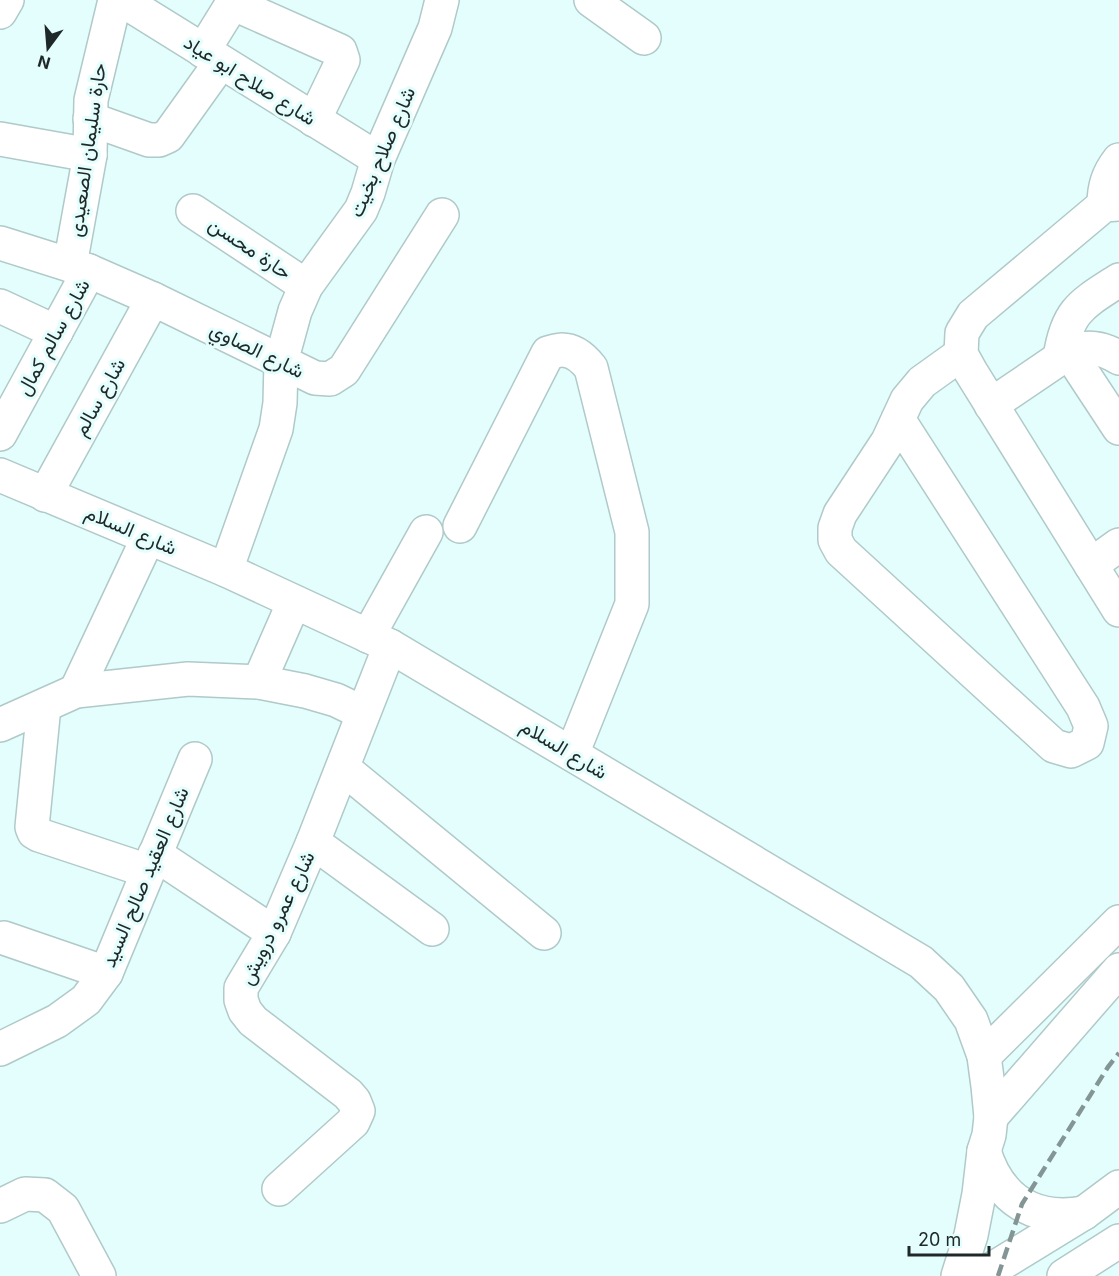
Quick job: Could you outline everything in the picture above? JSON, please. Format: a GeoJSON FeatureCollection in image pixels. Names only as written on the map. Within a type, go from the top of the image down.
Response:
{"type":"FeatureCollection","features":[{"type":"Feature","properties":{"kind":"main road"},"geometry":{"type":"LineString","coordinates":[[0,12],[7,0]]}},
{"type":"Feature","properties":{"kind":"main road","name":"حارة سليمان الصعيدى"},"geometry":{"type":"LineString","coordinates":[[79,268],[90,155],[91,100],[115,0]]}},
{"type":"Feature","properties":{"kind":"main road","name":"شارع صلاح ابو عياد"},"geometry":{"type":"LineString","coordinates":[[122,0],[378,159]]}},
{"type":"Feature","properties":{"kind":"main road","name":"شارع صلاح بخيت"},"geometry":{"type":"LineString","coordinates":[[226,570],[276,429],[280,403],[281,362],[295,311],[306,286],[361,210],[378,159],[435,28],[442,0]]}},
{"type":"Feature","properties":{"kind":"main road"},"geometry":{"type":"LineString","coordinates":[[591,0],[644,38]]}},
{"type":"Feature","properties":{"kind":"main road"},"geometry":{"type":"LineString","coordinates":[[90,118],[149,140],[159,140],[168,136],[212,57],[229,9],[242,7],[340,51],[343,60],[314,120]]}},
{"type":"Feature","properties":{"kind":"main road"},"geometry":{"type":"LineString","coordinates":[[0,139],[90,155]]}},
{"type":"Feature","properties":{"kind":"main road"},"geometry":{"type":"LineString","coordinates":[[1119,160],[1109,175],[1104,190],[1112,204],[973,315],[962,333],[961,354],[1119,610]]}},
{"type":"Feature","properties":{"kind":"main road","name":"حارة محسن"},"geometry":{"type":"LineString","coordinates":[[193,211],[306,286]]}},
{"type":"Feature","properties":{"kind":"main road","name":"شارع الصاوي"},"geometry":{"type":"LineString","coordinates":[[0,243],[79,268],[153,299],[315,378],[330,379],[344,370],[442,215]]}},
{"type":"Feature","properties":{"kind":"main road","name":"شارع سالم كمال"},"geometry":{"type":"LineString","coordinates":[[0,434],[56,332],[79,268]]}},
{"type":"Feature","properties":{"kind":"main road"},"geometry":{"type":"LineString","coordinates":[[1119,280],[1082,304],[1066,330],[1065,355],[1119,428]]}},
{"type":"Feature","properties":{"kind":"main road","name":"شارع سالم"},"geometry":{"type":"LineString","coordinates":[[45,495],[153,299]]}},
{"type":"Feature","properties":{"kind":"main road"},"geometry":{"type":"LineString","coordinates":[[0,306],[56,332]]}},
{"type":"Feature","properties":{"kind":"main road"},"geometry":{"type":"LineString","coordinates":[[991,405],[1065,355],[1083,348],[1097,348],[1119,358]]}},
{"type":"Feature","properties":{"kind":"main road"},"geometry":{"type":"LineString","coordinates":[[460,526],[548,353],[563,350],[575,353],[584,359],[591,368],[632,532],[632,604],[572,754]]}},
{"type":"Feature","properties":{"kind":"main road"},"geometry":{"type":"LineString","coordinates":[[898,419],[1083,707],[1091,726],[1087,743],[1071,751],[1054,746],[841,551],[835,540],[840,514],[888,441],[898,419],[907,400],[922,382],[961,354]]}},
{"type":"Feature","properties":{"kind":"main road","name":"شارع السلام"},"geometry":{"type":"LineString","coordinates":[[0,475],[226,570],[379,641],[921,962],[949,988],[971,1020],[984,1056],[991,1117],[989,1135],[984,1151],[979,1194],[970,1235],[958,1276]]}},
{"type":"Feature","properties":{"kind":"main road","name":"شارع عمرو درويش"},"geometry":{"type":"LineString","coordinates":[[279,1190],[353,1122],[358,1111],[348,1094],[253,1021],[245,1011],[241,1000],[241,988],[274,933],[313,842],[363,712],[379,641],[426,532]]}},
{"type":"Feature","properties":{"kind":"main road"},"geometry":{"type":"LineString","coordinates":[[76,691],[148,538]]}},
{"type":"Feature","properties":{"kind":"main road"},"geometry":{"type":"LineString","coordinates":[[1091,565],[1119,545]]}},
{"type":"Feature","properties":{"kind":"main road"},"geometry":{"type":"LineString","coordinates":[[259,682],[294,602]]}},
{"type":"Feature","properties":{"kind":"main road"},"geometry":{"type":"LineString","coordinates":[[0,725],[76,691],[188,679],[259,682],[305,691],[336,700],[363,712]]}},
{"type":"Feature","properties":{"kind":"main road"},"geometry":{"type":"LineString","coordinates":[[44,706],[33,832],[152,863],[274,933]]}},
{"type":"Feature","properties":{"kind":"main road","name":"شارع العقيد صالح السيد"},"geometry":{"type":"LineString","coordinates":[[0,1049],[57,1021],[86,1000],[106,974],[195,759]]}},
{"type":"Feature","properties":{"kind":"main road"},"geometry":{"type":"LineString","coordinates":[[343,768],[544,933]]}},
{"type":"Feature","properties":{"kind":"main road"},"geometry":{"type":"LineString","coordinates":[[313,842],[432,929]]}},
{"type":"Feature","properties":{"kind":"main road"},"geometry":{"type":"LineString","coordinates":[[984,1056],[1119,922]]}},
{"type":"Feature","properties":{"kind":"main road"},"geometry":{"type":"LineString","coordinates":[[4,938],[106,974]]}},
{"type":"Feature","properties":{"kind":"main road"},"geometry":{"type":"LineString","coordinates":[[991,1117],[1119,970]]}},
{"type":"Feature","properties":{"kind":"main road"},"geometry":{"type":"LineString","coordinates":[[984,1151],[997,1181],[1008,1194],[1022,1204],[1035,1211],[1052,1215],[1068,1216],[1084,1213]]}},
{"type":"Feature","properties":{"kind":"main road"},"geometry":{"type":"LineString","coordinates":[[981,1276],[1084,1213],[1119,1187]]}},
{"type":"Feature","properties":{"kind":"main road"},"geometry":{"type":"LineString","coordinates":[[0,1206],[25,1194],[45,1195],[63,1209],[99,1276]]}},
{"type":"Feature","properties":{"kind":"main road"},"geometry":{"type":"LineString","coordinates":[[1064,1276],[1119,1242]]}},
{"type":"Feature","properties":{"kind":"railway"},"geometry":{"type":"LineString","coordinates":[[998,1276],[1022,1204],[1119,1053]]}}]}
